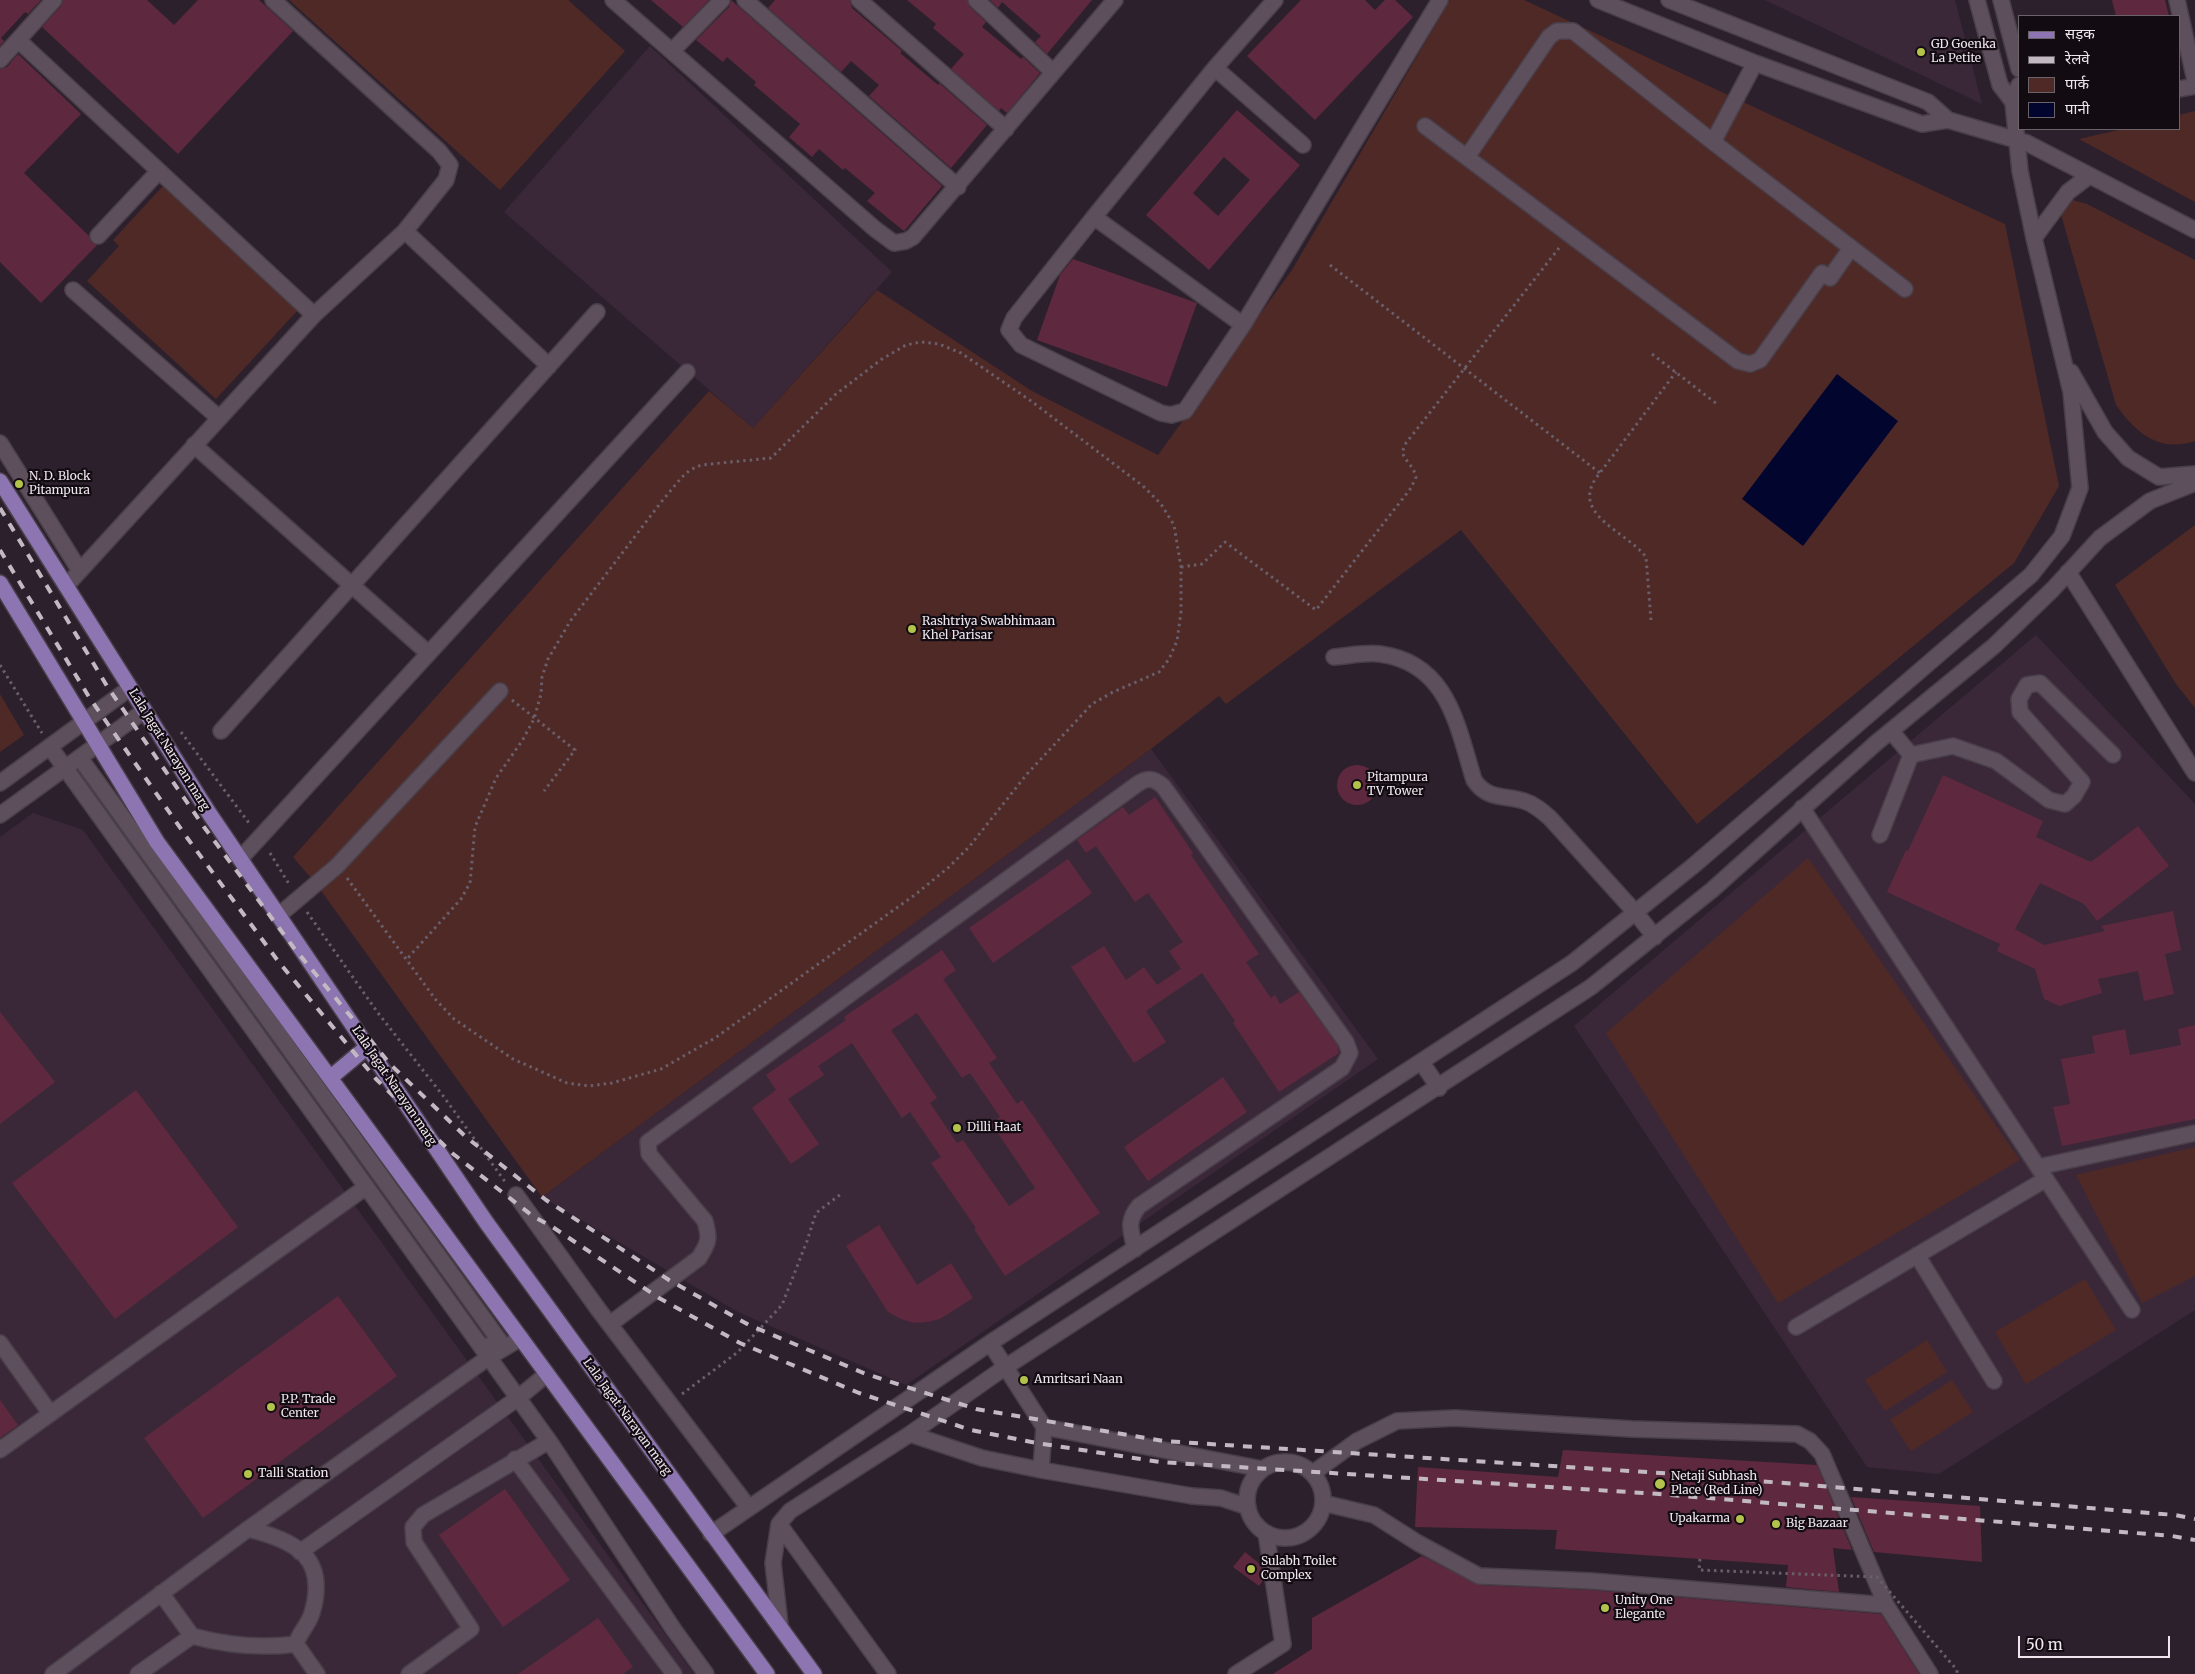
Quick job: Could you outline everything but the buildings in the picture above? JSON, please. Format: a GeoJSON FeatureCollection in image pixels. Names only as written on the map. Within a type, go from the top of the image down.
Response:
{"type":"FeatureCollection","features":[{"type":"Feature","properties":{"kind":"main road","name":"Lala Jagat Narayan marg"},"geometry":{"type":"LineString","coordinates":[[0,481],[209,814],[486,1222],[814,1674]]}},
{"type":"Feature","properties":{"kind":"main road"},"geometry":{"type":"LineString","coordinates":[[0,583],[157,842],[767,1674]]}},
{"type":"Feature","properties":{"kind":"main road"},"geometry":{"type":"LineString","coordinates":[[330,1078],[367,1047]]}},
{"type":"Feature","properties":{"kind":"street"},"geometry":{"type":"LineString","coordinates":[[0,60],[54,0]]}},
{"type":"Feature","properties":{"kind":"street"},"geometry":{"type":"LineString","coordinates":[[66,586],[314,315],[405,231],[446,180],[450,165],[439,151],[273,0]]}},
{"type":"Feature","properties":{"kind":"street"},"geometry":{"type":"LineString","coordinates":[[613,0],[874,229],[894,242],[906,241],[913,237],[1006,129],[1111,1]]}},
{"type":"Feature","properties":{"kind":"street"},"geometry":{"type":"LineString","coordinates":[[672,52],[722,0]]}},
{"type":"Feature","properties":{"kind":"street"},"geometry":{"type":"LineString","coordinates":[[745,0],[958,186]]}},
{"type":"Feature","properties":{"kind":"street"},"geometry":{"type":"LineString","coordinates":[[859,0],[1006,129]]}},
{"type":"Feature","properties":{"kind":"street"},"geometry":{"type":"LineString","coordinates":[[976,0],[1053,72]]}},
{"type":"Feature","properties":{"kind":"street"},"geometry":{"type":"LineString","coordinates":[[1275,0],[1215,68],[1094,217],[1011,324],[1010,330],[1021,345],[1160,413],[1171,415],[1185,411],[1243,325],[1435,2]]}},
{"type":"Feature","properties":{"kind":"street"},"geometry":{"type":"LineString","coordinates":[[1598,0],[1755,63],[1922,124],[1948,120]]}},
{"type":"Feature","properties":{"kind":"street"},"geometry":{"type":"LineString","coordinates":[[1669,0],[1928,102],[1948,120],[2018,142],[2027,143],[2195,230]]}},
{"type":"Feature","properties":{"kind":"street"},"geometry":{"type":"LineString","coordinates":[[711,1534],[990,1343],[1422,1062],[1572,962],[1693,866],[2031,575],[2062,536],[2080,488],[2071,392],[2020,171],[2017,120],[2013,102],[2000,85],[1977,0]]}},
{"type":"Feature","properties":{"kind":"street"},"geometry":{"type":"LineString","coordinates":[[2001,0],[2018,65]]}},
{"type":"Feature","properties":{"kind":"street"},"geometry":{"type":"LineString","coordinates":[[2178,0],[2195,80]]}},
{"type":"Feature","properties":{"kind":"street"},"geometry":{"type":"LineString","coordinates":[[1467,157],[1549,37],[1557,31],[1573,31],[1712,142],[1905,289]]}},
{"type":"Feature","properties":{"kind":"street"},"geometry":{"type":"LineString","coordinates":[[18,40],[314,315]]}},
{"type":"Feature","properties":{"kind":"street"},"geometry":{"type":"LineString","coordinates":[[1712,142],[1755,63]]}},
{"type":"Feature","properties":{"kind":"street"},"geometry":{"type":"LineString","coordinates":[[1215,68],[1302,145]]}},
{"type":"Feature","properties":{"kind":"street"},"geometry":{"type":"LineString","coordinates":[[2180,89],[2195,86]]}},
{"type":"Feature","properties":{"kind":"street"},"geometry":{"type":"LineString","coordinates":[[2013,102],[2018,88]]}},
{"type":"Feature","properties":{"kind":"street"},"geometry":{"type":"LineString","coordinates":[[1425,126],[1738,361],[1750,364],[1760,360],[1822,273],[1830,278],[1851,248]]}},
{"type":"Feature","properties":{"kind":"street"},"geometry":{"type":"LineString","coordinates":[[98,236],[159,171]]}},
{"type":"Feature","properties":{"kind":"street"},"geometry":{"type":"LineString","coordinates":[[2034,238],[2068,192],[2089,176]]}},
{"type":"Feature","properties":{"kind":"street"},"geometry":{"type":"LineString","coordinates":[[1094,217],[1243,325]]}},
{"type":"Feature","properties":{"kind":"street"},"geometry":{"type":"LineString","coordinates":[[405,231],[549,366]]}},
{"type":"Feature","properties":{"kind":"street"},"geometry":{"type":"LineString","coordinates":[[73,290],[219,418]]}},
{"type":"Feature","properties":{"kind":"street"},"geometry":{"type":"LineString","coordinates":[[221,731],[597,312]]}},
{"type":"Feature","properties":{"kind":"street"},"geometry":{"type":"LineString","coordinates":[[2062,356],[2105,432],[2128,458],[2159,477],[2195,474]]}},
{"type":"Feature","properties":{"kind":"street"},"geometry":{"type":"LineString","coordinates":[[240,859],[688,372]]}},
{"type":"Feature","properties":{"kind":"street"},"geometry":{"type":"LineString","coordinates":[[0,443],[80,571]]}},
{"type":"Feature","properties":{"kind":"street"},"geometry":{"type":"LineString","coordinates":[[194,445],[428,653]]}},
{"type":"Feature","properties":{"kind":"street"},"geometry":{"type":"LineString","coordinates":[[780,1625],[773,1564],[779,1524],[790,1511],[910,1434],[1004,1368],[1439,1088],[1592,987],[1712,890],[1876,743],[1994,646],[2100,538],[2150,501],[2195,483]]}},
{"type":"Feature","properties":{"kind":"street"},"geometry":{"type":"LineString","coordinates":[[2068,572],[2195,773]]}},
{"type":"Feature","properties":{"kind":"street"},"geometry":{"type":"LineString","coordinates":[[1334,657],[1378,654],[1405,659],[1426,673],[1451,705],[1474,780],[1479,788],[1490,795],[1523,800],[1534,805],[1550,818],[1635,912],[1655,937]]}},
{"type":"Feature","properties":{"kind":"street"},"geometry":{"type":"LineString","coordinates":[[1911,755],[1953,746],[1996,761],[2050,800],[2065,804],[2074,796],[2082,782],[2020,712],[2019,699],[2027,685],[2040,683],[2113,754]]}},
{"type":"Feature","properties":{"kind":"street"},"geometry":{"type":"LineString","coordinates":[[0,783],[130,688]]}},
{"type":"Feature","properties":{"kind":"street"},"geometry":{"type":"LineString","coordinates":[[278,916],[338,866],[500,690]]}},
{"type":"Feature","properties":{"kind":"street"},"geometry":{"type":"LineString","coordinates":[[0,815],[144,711]]}},
{"type":"Feature","properties":{"kind":"street"},"geometry":{"type":"LineString","coordinates":[[1858,724],[1876,743]]}},
{"type":"Feature","properties":{"kind":"street"},"geometry":{"type":"LineString","coordinates":[[1891,731],[1911,755]]}},
{"type":"Feature","properties":{"kind":"street"},"geometry":{"type":"LineString","coordinates":[[50,747],[549,1441],[674,1630],[706,1674]]}},
{"type":"Feature","properties":{"kind":"street"},"geometry":{"type":"LineString","coordinates":[[1880,835],[1911,755]]}},
{"type":"Feature","properties":{"kind":"street"},"geometry":{"type":"LineString","coordinates":[[53,1674],[486,1353],[499,1340],[80,758]]}},
{"type":"Feature","properties":{"kind":"street"},"geometry":{"type":"LineString","coordinates":[[610,1324],[699,1258],[708,1244],[705,1222],[649,1154],[648,1142],[1144,779],[1154,779],[1169,794],[1346,1042],[1350,1053],[1342,1068],[1139,1206],[1129,1225],[1135,1249]]}},
{"type":"Feature","properties":{"kind":"street"},"geometry":{"type":"LineString","coordinates":[[1802,808],[2132,1310]]}},
{"type":"Feature","properties":{"kind":"street"},"geometry":{"type":"LineString","coordinates":[[1422,1062],[1439,1088]]}},
{"type":"Feature","properties":{"kind":"street"},"geometry":{"type":"LineString","coordinates":[[1796,1327],[1917,1255],[2042,1173],[2195,1132]]}},
{"type":"Feature","properties":{"kind":"street"},"geometry":{"type":"LineString","coordinates":[[0,1450],[366,1187]]}},
{"type":"Feature","properties":{"kind":"street"},"geometry":{"type":"LineString","coordinates":[[516,1195],[610,1324],[749,1508]]}},
{"type":"Feature","properties":{"kind":"street"},"geometry":{"type":"LineString","coordinates":[[1917,1255],[1994,1381]]}},
{"type":"Feature","properties":{"kind":"street"},"geometry":{"type":"LineString","coordinates":[[486,1353],[521,1338]]}},
{"type":"Feature","properties":{"kind":"street"},"geometry":{"type":"LineString","coordinates":[[0,1343],[50,1413]]}},
{"type":"Feature","properties":{"kind":"street"},"geometry":{"type":"LineString","coordinates":[[990,1343],[1004,1368],[1044,1426],[1041,1470]]}},
{"type":"Feature","properties":{"kind":"street"},"geometry":{"type":"LineString","coordinates":[[300,1552],[518,1398],[548,1374]]}},
{"type":"Feature","properties":{"kind":"street"},"geometry":{"type":"LineString","coordinates":[[1312,1473],[1357,1441],[1397,1421],[1455,1418],[1632,1429],[1797,1434],[1810,1441],[1822,1454],[1886,1606],[1930,1674]]}},
{"type":"Feature","properties":{"kind":"street"},"geometry":{"type":"LineString","coordinates":[[1044,1426],[1262,1469]]}},
{"type":"Feature","properties":{"kind":"street"},"geometry":{"type":"LineString","coordinates":[[910,1434],[982,1458],[1192,1496],[1221,1498],[1248,1507]]}},
{"type":"Feature","properties":{"kind":"street"},"geometry":{"type":"LineString","coordinates":[[409,1674],[471,1629],[414,1542],[413,1527],[422,1515],[515,1459],[549,1441]]}},
{"type":"Feature","properties":{"kind":"street"},"geometry":{"type":"LineString","coordinates":[[515,1459],[669,1672]]}},
{"type":"Feature","properties":{"kind":"street"},"geometry":{"type":"LineString","coordinates":[[1283,1462],[1304,1467],[1319,1482],[1323,1503],[1315,1523],[1307,1531],[1287,1538],[1266,1533],[1257,1526],[1248,1507],[1247,1496],[1254,1476],[1262,1469],[1283,1462]]}},
{"type":"Feature","properties":{"kind":"street"},"geometry":{"type":"LineString","coordinates":[[1323,1503],[1374,1515],[1418,1543],[1479,1576],[1591,1581],[1886,1606]]}},
{"type":"Feature","properties":{"kind":"street"},"geometry":{"type":"LineString","coordinates":[[779,1524],[888,1674]]}},
{"type":"Feature","properties":{"kind":"street"},"geometry":{"type":"LineString","coordinates":[[248,1529],[276,1536],[300,1552],[313,1564],[317,1584],[312,1615],[296,1644]]}},
{"type":"Feature","properties":{"kind":"street"},"geometry":{"type":"LineString","coordinates":[[1236,1674],[1283,1644],[1266,1533]]}},
{"type":"Feature","properties":{"kind":"street"},"geometry":{"type":"LineString","coordinates":[[160,1593],[192,1636],[220,1644],[277,1646],[296,1644]]}},
{"type":"Feature","properties":{"kind":"street"},"geometry":{"type":"LineString","coordinates":[[652,1646],[674,1630]]}},
{"type":"Feature","properties":{"kind":"street"},"geometry":{"type":"LineString","coordinates":[[138,1674],[192,1636]]}},
{"type":"Feature","properties":{"kind":"street"},"geometry":{"type":"LineString","coordinates":[[296,1644],[316,1674]]}},
{"type":"Feature","properties":{"kind":"path"},"geometry":{"type":"LineString","coordinates":[[1182,567],[1202,564],[1224,542],[1316,610],[1411,488],[1416,477],[1414,470],[1405,460],[1402,452],[1406,443],[1570,234]]}},
{"type":"Feature","properties":{"kind":"path"},"geometry":{"type":"LineString","coordinates":[[1330,264],[1600,473]]}},
{"type":"Feature","properties":{"kind":"path"},"geometry":{"type":"LineString","coordinates":[[338,866],[436,1000],[454,1019],[512,1059],[568,1083],[589,1086],[612,1083],[661,1069],[715,1038],[916,894],[949,867],[968,847],[1027,774],[1092,704],[1113,692],[1159,672],[1169,659],[1177,641],[1181,612],[1182,567],[1174,525],[1161,504],[1144,486],[1031,401],[961,353],[938,344],[921,342],[906,345],[882,359],[836,394],[770,458],[701,465],[690,470],[682,477],[571,620],[548,659],[542,677],[541,694],[534,718],[522,742],[496,778],[474,827],[470,883],[460,900],[407,959]]}},
{"type":"Feature","properties":{"kind":"path"},"geometry":{"type":"LineString","coordinates":[[1652,354],[1717,404]]}},
{"type":"Feature","properties":{"kind":"path"},"geometry":{"type":"LineString","coordinates":[[1651,620],[1646,557],[1642,551],[1597,515],[1590,505],[1589,496],[1591,486],[1600,473],[1676,372]]}},
{"type":"Feature","properties":{"kind":"path"},"geometry":{"type":"LineString","coordinates":[[0,665],[50,747]]}},
{"type":"Feature","properties":{"kind":"path"},"geometry":{"type":"LineString","coordinates":[[500,690],[575,750],[544,791]]}},
{"type":"Feature","properties":{"kind":"path"},"geometry":{"type":"LineString","coordinates":[[180,730],[260,837],[298,900],[378,1013],[444,1097],[516,1195]]}},
{"type":"Feature","properties":{"kind":"path"},"geometry":{"type":"LineString","coordinates":[[670,1403],[738,1352],[782,1305],[816,1213],[841,1194]]}},
{"type":"Feature","properties":{"kind":"path"},"geometry":{"type":"LineString","coordinates":[[1700,1559],[1699,1570],[1877,1577],[1957,1670],[1957,1674]]}},
{"type":"Feature","properties":{"kind":"shaded area","name":"GD Goenka La Petite"},"geometry":{"type":"Polygon","coordinates":[[[1765,0],[1955,0],[1982,104],[1765,0]]]}},
{"type":"Feature","properties":{"kind":"shaded area"},"geometry":{"type":"Polygon","coordinates":[[[650,46],[892,272],[753,428],[504,212],[650,46]]]}},
{"type":"Feature","properties":{"kind":"shaded area"},"geometry":{"type":"Polygon","coordinates":[[[2036,635],[2195,804],[2195,1310],[1939,1474],[1867,1467],[1574,1026],[2036,635]]]}},
{"type":"Feature","properties":{"kind":"shaded area","name":"Dilli Haat"},"geometry":{"type":"Polygon","coordinates":[[[1151,749],[1378,1059],[906,1385],[738,1312],[542,1197],[1151,749]]]}},
{"type":"Feature","properties":{"kind":"shaded area"},"geometry":{"type":"Polygon","coordinates":[[[33,813],[83,830],[694,1674],[0,1674],[0,837],[33,813]]]}},
{"type":"Feature","properties":{"kind":"green space"},"geometry":{"type":"Polygon","coordinates":[[[289,0],[568,0],[625,51],[500,190],[289,0]]]}},
{"type":"Feature","properties":{"kind":"green space","name":"Rashtriya Swabhimaan Khel Parisar"},"geometry":{"type":"Polygon","coordinates":[[[1450,0],[1524,0],[2005,224],[2059,486],[2014,563],[1697,824],[1461,530],[1226,704],[1219,696],[1151,749],[542,1197],[317,885],[293,857],[709,391],[753,428],[877,290],[1032,391],[1158,455],[1292,270],[1450,0]]]}},
{"type":"Feature","properties":{"kind":"green space"},"geometry":{"type":"Polygon","coordinates":[[[2195,111],[2195,202],[2079,139],[2119,130],[2180,130],[2180,115],[2195,111]]]}},
{"type":"Feature","properties":{"kind":"green space"},"geometry":{"type":"Polygon","coordinates":[[[163,186],[298,310],[216,399],[87,281],[119,246],[113,240],[163,186]]]}},
{"type":"Feature","properties":{"kind":"green space"},"geometry":{"type":"Polygon","coordinates":[[[2069,199],[2087,204],[2195,260],[2195,441],[2170,444],[2150,438],[2140,432],[2116,405],[2060,211],[2069,199]]]}},
{"type":"Feature","properties":{"kind":"green space"},"geometry":{"type":"Polygon","coordinates":[[[2195,525],[2195,708],[2176,684],[2115,585],[2195,525]]]}},
{"type":"Feature","properties":{"kind":"green space"},"geometry":{"type":"Polygon","coordinates":[[[0,694],[24,735],[0,752],[0,694]]]}},
{"type":"Feature","properties":{"kind":"green space"},"geometry":{"type":"Polygon","coordinates":[[[1808,858],[2020,1160],[1778,1303],[1606,1033],[1808,858]]]}},
{"type":"Feature","properties":{"kind":"green space"},"geometry":{"type":"Polygon","coordinates":[[[2195,1147],[2195,1276],[2142,1303],[2076,1175],[2195,1147]]]}},
{"type":"Feature","properties":{"kind":"green space"},"geometry":{"type":"Polygon","coordinates":[[[2085,1279],[2116,1330],[2026,1384],[1995,1332],[2085,1279]]]}},
{"type":"Feature","properties":{"kind":"green space"},"geometry":{"type":"Polygon","coordinates":[[[1927,1340],[1947,1372],[1885,1411],[1865,1380],[1927,1340]]]}},
{"type":"Feature","properties":{"kind":"green space"},"geometry":{"type":"Polygon","coordinates":[[[1952,1380],[1973,1412],[1911,1451],[1890,1420],[1952,1380]]]}},
{"type":"Feature","properties":{"kind":"water"},"geometry":{"type":"Polygon","coordinates":[[[1837,374],[1898,421],[1803,546],[1742,499],[1837,374]]]}},
{"type":"Feature","properties":{"kind":"railway"},"geometry":{"type":"LineString","coordinates":[[0,508],[107,686],[204,827],[294,948],[391,1065],[466,1137],[546,1200],[669,1280],[749,1325],[866,1374],[976,1409],[1163,1441],[1661,1473],[2175,1515],[2195,1519]]}},
{"type":"Feature","properties":{"kind":"railway"},"geometry":{"type":"LineString","coordinates":[[0,550],[89,697],[188,839],[278,961],[376,1079],[452,1153],[534,1217],[551,1226],[659,1298],[740,1343],[859,1393],[971,1430],[1037,1443],[1160,1462],[1659,1494],[2172,1536],[2195,1540]]}},
{"type":"Feature","properties":{"kind":"place","name":"GD Goenka La Petite"},"geometry":{"type":"Point","coordinates":[1921,52]}},
{"type":"Feature","properties":{"kind":"place","name":"N. D. Block Pitampura"},"geometry":{"type":"Point","coordinates":[19,484]}},
{"type":"Feature","properties":{"kind":"place","name":"Rashtriya Swabhimaan Khel Parisar"},"geometry":{"type":"Point","coordinates":[912,629]}},
{"type":"Feature","properties":{"kind":"place","name":"Pitampura TV Tower"},"geometry":{"type":"Point","coordinates":[1357,785]}},
{"type":"Feature","properties":{"kind":"place","name":"Dilli Haat"},"geometry":{"type":"Point","coordinates":[957,1128]}},
{"type":"Feature","properties":{"kind":"place","name":"Amritsari Naan"},"geometry":{"type":"Point","coordinates":[1024,1380]}},
{"type":"Feature","properties":{"kind":"place","name":"P.P. Trade Center"},"geometry":{"type":"Point","coordinates":[271,1407]}},
{"type":"Feature","properties":{"kind":"place","name":"Talli Station"},"geometry":{"type":"Point","coordinates":[248,1474]}},
{"type":"Feature","properties":{"kind":"place","name":"Netaji Subhash Place (Red Line)"},"geometry":{"type":"Point","coordinates":[1660,1484]}},
{"type":"Feature","properties":{"kind":"place","name":"Upakarma"},"geometry":{"type":"Point","coordinates":[1740,1519]}},
{"type":"Feature","properties":{"kind":"place","name":"Big Bazaar"},"geometry":{"type":"Point","coordinates":[1776,1524]}},
{"type":"Feature","properties":{"kind":"place","name":"Sulabh Toilet Complex"},"geometry":{"type":"Point","coordinates":[1251,1569]}},
{"type":"Feature","properties":{"kind":"place","name":"Unity One Elegante"},"geometry":{"type":"Point","coordinates":[1605,1608]}}]}
